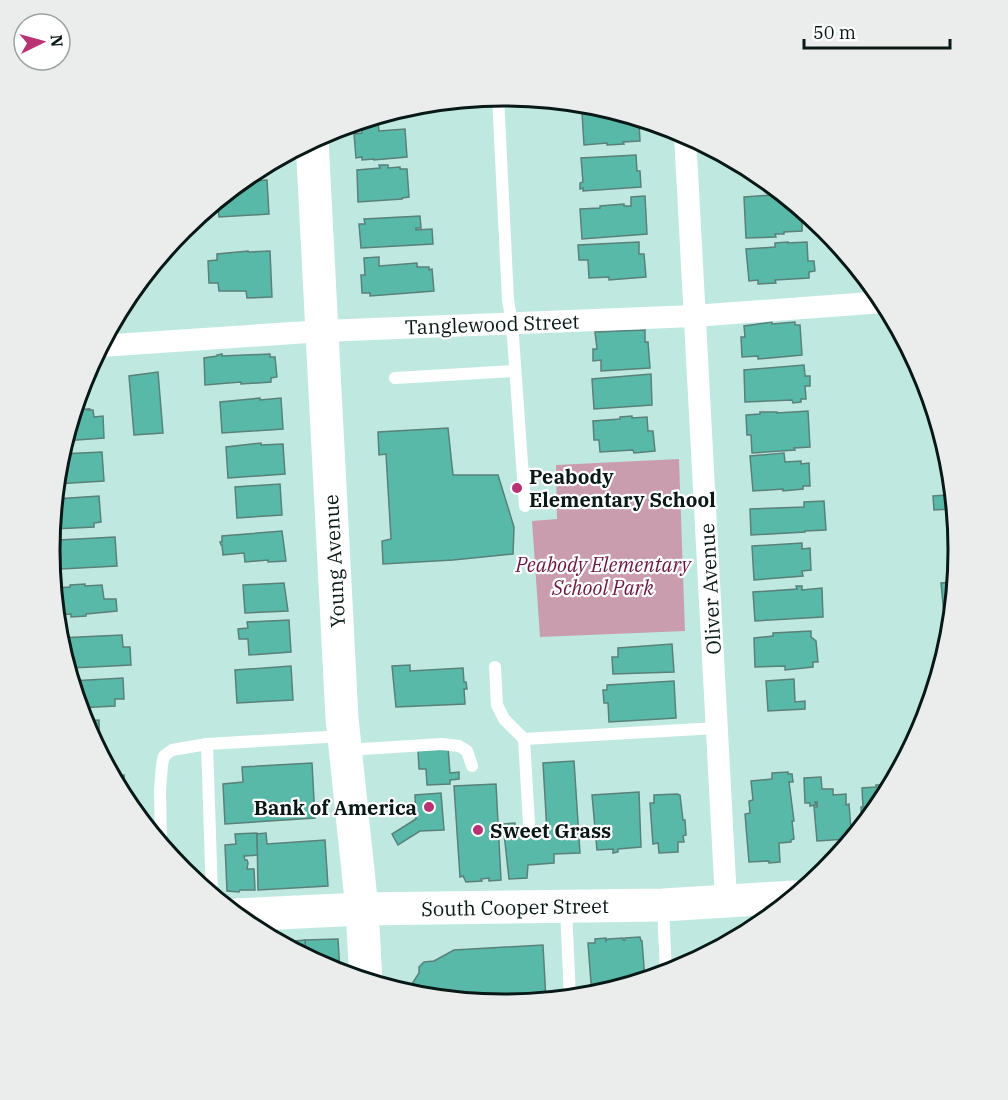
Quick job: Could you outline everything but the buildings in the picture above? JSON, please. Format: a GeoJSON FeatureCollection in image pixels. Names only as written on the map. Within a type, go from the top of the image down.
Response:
{"type":"FeatureCollection","features":[{"type":"Feature","properties":{"kind":"street","name":"Oliver Avenue"},"geometry":{"type":"LineString","coordinates":[[687,146],[726,900]]}},
{"type":"Feature","properties":{"kind":"street","name":"Young Avenue"},"geometry":{"type":"LineString","coordinates":[[313,150],[344,743],[362,909],[365,971]]}},
{"type":"Feature","properties":{"kind":"street","name":"Tanglewood Street"},"geometry":{"type":"LineString","coordinates":[[110,345],[323,331],[694,316],[873,303]]}},
{"type":"Feature","properties":{"kind":"street","name":"South Cooper Street"},"geometry":{"type":"LineString","coordinates":[[251,914],[362,909],[663,904],[780,898]]}},
{"type":"Feature","properties":{"kind":"lane"},"geometry":{"type":"LineString","coordinates":[[498,106],[508,300],[512,323],[525,506]]}},
{"type":"Feature","properties":{"kind":"lane"},"geometry":{"type":"LineString","coordinates":[[395,378],[515,371]]}},
{"type":"Feature","properties":{"kind":"lane"},"geometry":{"type":"LineString","coordinates":[[495,667],[497,705],[504,719],[524,739],[529,823]]}},
{"type":"Feature","properties":{"kind":"lane"},"geometry":{"type":"LineString","coordinates":[[524,739],[717,728]]}},
{"type":"Feature","properties":{"kind":"lane"},"geometry":{"type":"LineString","coordinates":[[207,744],[212,884]]}},
{"type":"Feature","properties":{"kind":"lane"},"geometry":{"type":"LineString","coordinates":[[161,831],[162,765],[165,756],[172,750],[207,744],[442,744],[459,746],[467,751],[472,766]]}},
{"type":"Feature","properties":{"kind":"lane"},"geometry":{"type":"LineString","coordinates":[[663,904],[666,963]]}},
{"type":"Feature","properties":{"kind":"lane"},"geometry":{"type":"LineString","coordinates":[[566,906],[570,989]]}},
{"type":"Feature","properties":{"kind":"green space","name":"Peabody Elementary School Park"},"geometry":{"type":"Polygon","coordinates":[[[679,459],[685,631],[540,637],[532,521],[557,519],[556,465],[679,459]]]}},
{"type":"Feature","properties":{"kind":"place","name":"Peabody Elementary School"},"geometry":{"type":"Point","coordinates":[517,488]}},
{"type":"Feature","properties":{"kind":"place","name":"Bank of America"},"geometry":{"type":"Point","coordinates":[429,807]}},
{"type":"Feature","properties":{"kind":"place","name":"Sweet Grass"},"geometry":{"type":"Point","coordinates":[478,830]}}]}
